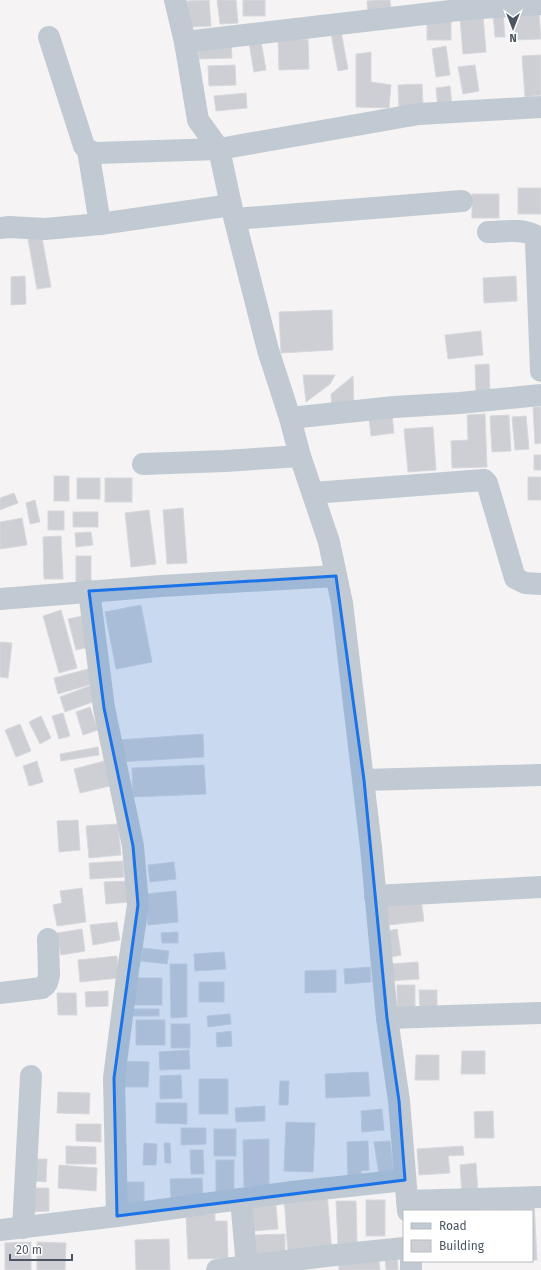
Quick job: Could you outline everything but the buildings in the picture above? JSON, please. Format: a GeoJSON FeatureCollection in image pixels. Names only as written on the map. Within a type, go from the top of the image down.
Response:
{"type":"FeatureCollection","features":[{"type":"Feature","properties":{"kind":"street"},"geometry":{"type":"LineString","coordinates":[[175,0],[185,42],[198,120],[219,149],[233,212],[268,350],[290,418],[300,456],[329,542],[342,603],[353,705],[364,780],[387,1018],[399,1101],[406,1197]]}},
{"type":"Feature","properties":{"kind":"street"},"geometry":{"type":"LineString","coordinates":[[185,42],[467,9],[541,4]]}},
{"type":"Feature","properties":{"kind":"street"},"geometry":{"type":"LineString","coordinates":[[49,37],[84,146],[88,150],[96,153],[219,149],[419,114],[541,107]]}},
{"type":"Feature","properties":{"kind":"street"},"geometry":{"type":"LineString","coordinates":[[88,150],[100,224]]}},
{"type":"Feature","properties":{"kind":"street"},"geometry":{"type":"LineString","coordinates":[[0,228],[45,229],[233,212],[462,201]]}},
{"type":"Feature","properties":{"kind":"street"},"geometry":{"type":"LineString","coordinates":[[488,232],[529,232],[539,241],[541,371]]}},
{"type":"Feature","properties":{"kind":"street"},"geometry":{"type":"LineString","coordinates":[[290,418],[394,407],[460,404],[541,395]]}},
{"type":"Feature","properties":{"kind":"street"},"geometry":{"type":"LineString","coordinates":[[143,464],[300,456]]}},
{"type":"Feature","properties":{"kind":"street"},"geometry":{"type":"LineString","coordinates":[[313,493],[484,480],[487,483],[515,578],[526,584],[541,584]]}},
{"type":"Feature","properties":{"kind":"street"},"geometry":{"type":"LineString","coordinates":[[0,599],[211,582],[336,576]]}},
{"type":"Feature","properties":{"kind":"street"},"geometry":{"type":"LineString","coordinates":[[89,591],[104,708],[133,846],[138,905],[114,1078],[117,1216]]}},
{"type":"Feature","properties":{"kind":"street"},"geometry":{"type":"LineString","coordinates":[[364,780],[541,775]]}},
{"type":"Feature","properties":{"kind":"street"},"geometry":{"type":"LineString","coordinates":[[375,896],[541,887]]}},
{"type":"Feature","properties":{"kind":"street"},"geometry":{"type":"LineString","coordinates":[[0,994],[42,988],[45,986],[49,975],[48,939]]}},
{"type":"Feature","properties":{"kind":"street"},"geometry":{"type":"LineString","coordinates":[[387,1018],[541,1013]]}},
{"type":"Feature","properties":{"kind":"street"},"geometry":{"type":"LineString","coordinates":[[23,1228],[31,1076]]}},
{"type":"Feature","properties":{"kind":"street"},"geometry":{"type":"LineString","coordinates":[[0,1230],[117,1216],[292,1192],[406,1197],[541,1197]]}},
{"type":"Feature","properties":{"kind":"street"},"geometry":{"type":"LineString","coordinates":[[241,1199],[247,1267]]}},
{"type":"Feature","properties":{"kind":"street"},"geometry":{"type":"LineString","coordinates":[[217,1270],[403,1248]]}},
{"type":"Feature","properties":{"kind":"highlighted area"},"geometry":{"type":"Polygon","coordinates":[[[336,576],[364,780],[387,1018],[399,1101],[405,1180],[117,1216],[114,1078],[138,905],[133,846],[104,708],[89,591],[336,576]]]}}]}
